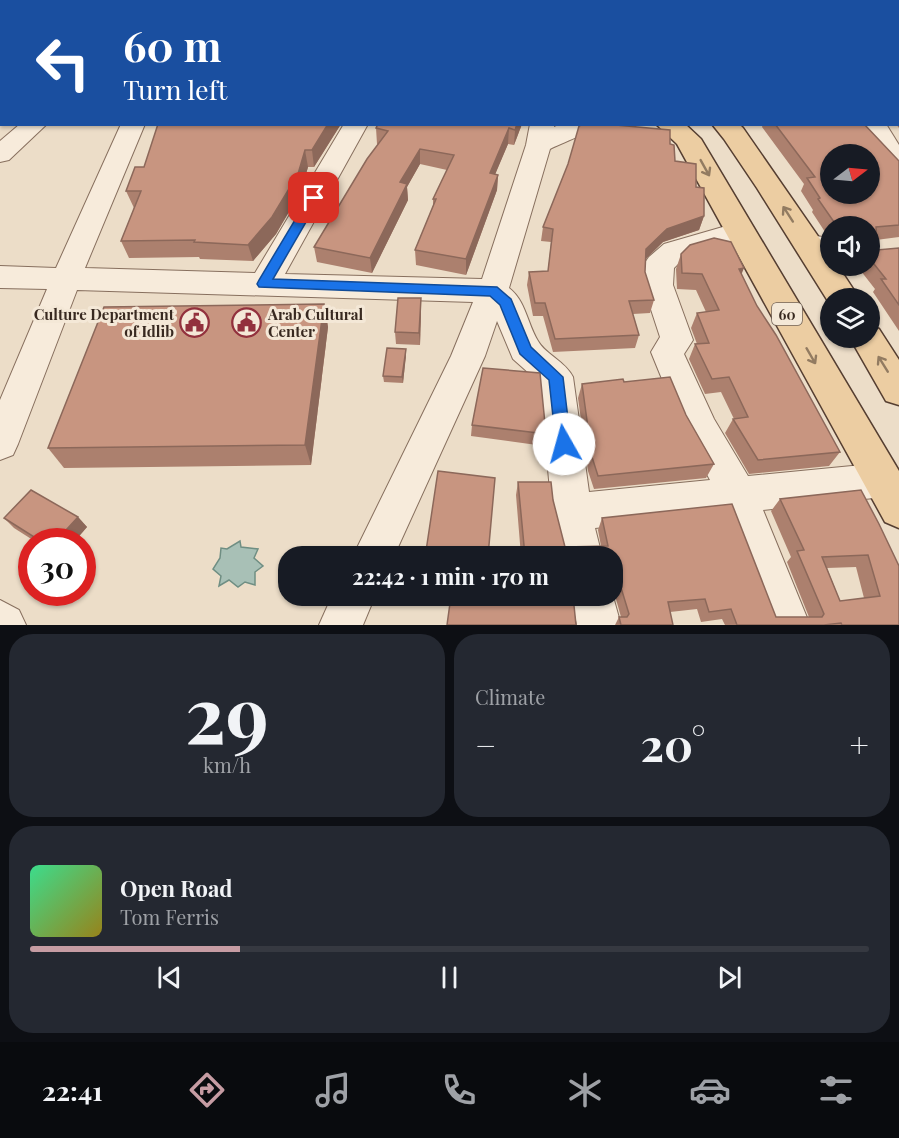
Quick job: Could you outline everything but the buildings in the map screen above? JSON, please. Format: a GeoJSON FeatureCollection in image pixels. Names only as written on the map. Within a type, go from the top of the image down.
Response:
{"type":"FeatureCollection","features":[{"type":"Feature","properties":{"kind":"main road","name":"60"},"geometry":{"type":"LineString","coordinates":[[668,126],[688,139],[891,494]]}},
{"type":"Feature","properties":{"kind":"main road"},"geometry":{"type":"LineString","coordinates":[[730,128],[820,246]]}},
{"type":"Feature","properties":{"kind":"main road"},"geometry":{"type":"LineString","coordinates":[[873,348],[899,390]]}},
{"type":"Feature","properties":{"kind":"street"},"geometry":{"type":"LineString","coordinates":[[0,154],[33,126]]}},
{"type":"Feature","properties":{"kind":"street"},"geometry":{"type":"LineString","coordinates":[[0,444],[66,279],[132,126]]}},
{"type":"Feature","properties":{"kind":"street"},"geometry":{"type":"LineString","coordinates":[[264,284],[355,126]]}},
{"type":"Feature","properties":{"kind":"street"},"geometry":{"type":"LineString","coordinates":[[378,546],[468,356],[493,291],[540,135],[558,134],[581,126]]}},
{"type":"Feature","properties":{"kind":"street"},"geometry":{"type":"LineString","coordinates":[[874,126],[899,165]]}},
{"type":"Feature","properties":{"kind":"street"},"geometry":{"type":"LineString","coordinates":[[740,232],[674,250],[659,264],[658,285],[677,340],[667,352],[700,428],[738,495],[788,625]]}},
{"type":"Feature","properties":{"kind":"street"},"geometry":{"type":"LineString","coordinates":[[0,277],[493,291],[506,302],[525,350],[556,377],[572,512],[580,546]]}},
{"type":"Feature","properties":{"kind":"street"},"geometry":{"type":"LineString","coordinates":[[572,512],[738,495],[891,494]]}},
{"type":"Feature","properties":{"kind":"street"},"geometry":{"type":"LineString","coordinates":[[340,625],[349,606]]}},
{"type":"Feature","properties":{"kind":"street"},"geometry":{"type":"LineString","coordinates":[[594,606],[599,625]]}},
{"type":"Feature","properties":{"kind":"street"},"geometry":{"type":"LineString","coordinates":[[0,622],[4,625]]}},
{"type":"Feature","properties":{"kind":"shaded area"},"geometry":{"type":"Polygon","coordinates":[[[240,541],[241,547],[258,549],[254,558],[263,566],[255,572],[255,585],[245,582],[238,587],[229,580],[219,586],[221,576],[213,569],[220,558],[221,548],[227,549],[240,541]]]}},
{"type":"Feature","properties":{"kind":"place","name":"Culture Department of Idlib"},"geometry":{"type":"Point","coordinates":[195,323]}},
{"type":"Feature","properties":{"kind":"place","name":"Arab Cultural Center"},"geometry":{"type":"Point","coordinates":[247,323]}},
{"type":"Feature","properties":{"kind":"route"},"geometry":{"type":"LineString","coordinates":[[314,198],[264,284],[493,291],[506,302],[525,350],[556,377],[564,444]]}}]}
